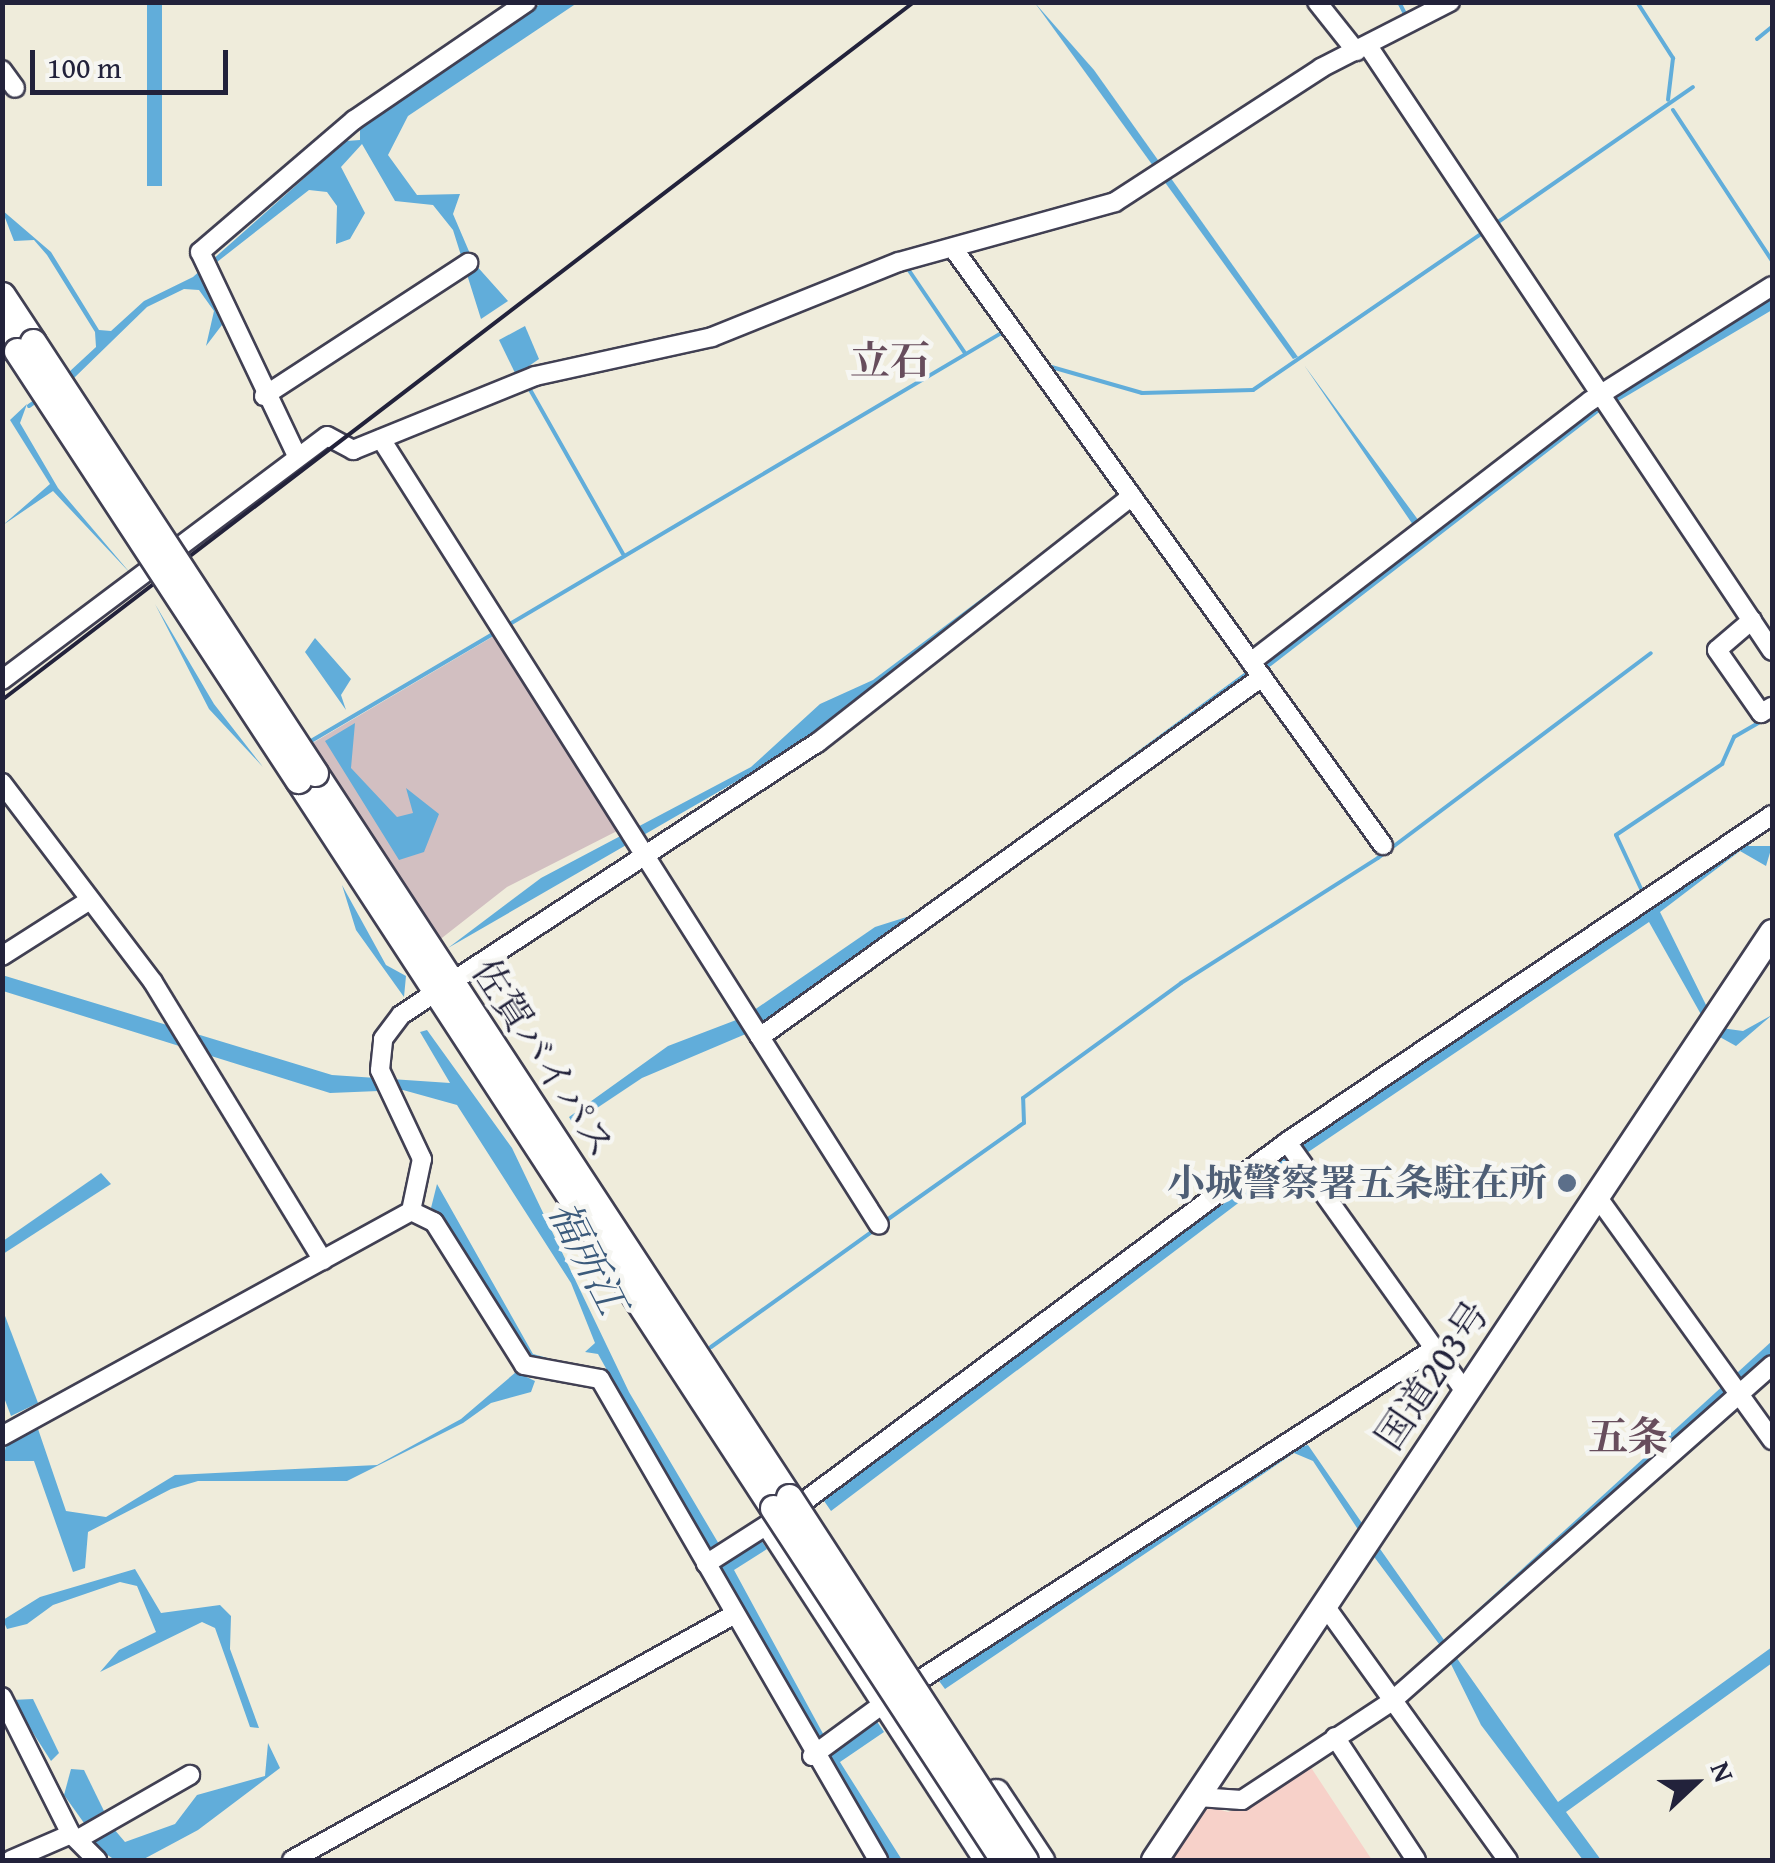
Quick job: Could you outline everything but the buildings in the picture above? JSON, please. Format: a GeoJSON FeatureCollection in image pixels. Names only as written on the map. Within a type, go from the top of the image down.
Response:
{"type":"FeatureCollection","features":[{"type":"Feature","properties":{"kind":"highway","name":"佐賀バイパス"},"geometry":{"type":"LineString","coordinates":[[2,295],[25,346],[443,988],[668,1346],[784,1507],[1025,1860]]}},
{"type":"Feature","properties":{"kind":"highway","name":"佐賀バイパス"},"geometry":{"type":"LineString","coordinates":[[2,328],[25,346]]}},
{"type":"Feature","properties":{"kind":"highway","name":"国道203号"},"geometry":{"type":"LineString","coordinates":[[1154,1860],[1772,932]]}},
{"type":"Feature","properties":{"kind":"highway","name":"佐賀バイパス"},"geometry":{"type":"LineString","coordinates":[[443,988],[749,1434],[784,1507],[1003,1860]]}},
{"type":"Feature","properties":{"kind":"highway"},"geometry":{"type":"LineString","coordinates":[[784,1507],[921,1679],[1040,1860]]}},
{"type":"Feature","properties":{"kind":"highway"},"geometry":{"type":"LineString","coordinates":[[784,1507],[883,1704],[988,1860]]}},
{"type":"Feature","properties":{"kind":"street"},"geometry":{"type":"LineString","coordinates":[[297,456],[264,396],[230,304],[204,267],[354,120],[527,2]]}},
{"type":"Feature","properties":{"kind":"street"},"geometry":{"type":"LineString","coordinates":[[1317,2],[1362,49],[1616,410],[1771,646]]}},
{"type":"Feature","properties":{"kind":"street"},"geometry":{"type":"LineString","coordinates":[[2,680],[327,436],[354,450],[535,376],[712,337],[953,248],[1114,202],[1164,175],[1362,49],[1450,2]]}},
{"type":"Feature","properties":{"kind":"street"},"geometry":{"type":"LineString","coordinates":[[2,70],[15,88]]}},
{"type":"Feature","properties":{"kind":"street"},"geometry":{"type":"LineString","coordinates":[[953,248],[1382,845]]}},
{"type":"Feature","properties":{"kind":"street"},"geometry":{"type":"LineString","coordinates":[[264,396],[468,263]]}},
{"type":"Feature","properties":{"kind":"street"},"geometry":{"type":"LineString","coordinates":[[757,1033],[1256,670],[1422,530],[1604,393],[1772,286]]}},
{"type":"Feature","properties":{"kind":"street"},"geometry":{"type":"LineString","coordinates":[[381,439],[880,1225]]}},
{"type":"Feature","properties":{"kind":"street"},"geometry":{"type":"LineString","coordinates":[[638,842],[650,847],[817,743],[1132,496]]}},
{"type":"Feature","properties":{"kind":"street"},"geometry":{"type":"LineString","coordinates":[[1752,620],[1718,650],[1761,713],[1772,706]]}},
{"type":"Feature","properties":{"kind":"street"},"geometry":{"type":"LineString","coordinates":[[2,783],[177,1021],[192,1058],[323,1260]]}},
{"type":"Feature","properties":{"kind":"street"},"geometry":{"type":"LineString","coordinates":[[706,1564],[1286,1142],[1772,815]]}},
{"type":"Feature","properties":{"kind":"street"},"geometry":{"type":"LineString","coordinates":[[2,1436],[411,1211],[422,1159],[387,1095],[380,1070],[383,1039],[443,988],[638,842]]}},
{"type":"Feature","properties":{"kind":"street"},"geometry":{"type":"LineString","coordinates":[[2,956],[90,900]]}},
{"type":"Feature","properties":{"kind":"street"},"geometry":{"type":"LineString","coordinates":[[1286,1142],[1466,1393]]}},
{"type":"Feature","properties":{"kind":"street"},"geometry":{"type":"LineString","coordinates":[[1596,1195],[1772,1440]]}},
{"type":"Feature","properties":{"kind":"street"},"geometry":{"type":"LineString","coordinates":[[411,1211],[434,1222],[524,1365],[600,1379],[812,1756],[878,1860]]}},
{"type":"Feature","properties":{"kind":"street"},"geometry":{"type":"LineString","coordinates":[[921,1679],[1435,1348]]}},
{"type":"Feature","properties":{"kind":"street"},"geometry":{"type":"LineString","coordinates":[[1198,1797],[1242,1800],[1392,1701],[1450,1656],[1772,1365]]}},
{"type":"Feature","properties":{"kind":"street"},"geometry":{"type":"LineString","coordinates":[[1324,1603],[1508,1860]]}},
{"type":"Feature","properties":{"kind":"street"},"geometry":{"type":"LineString","coordinates":[[292,1860],[735,1614]]}},
{"type":"Feature","properties":{"kind":"street"},"geometry":{"type":"LineString","coordinates":[[2,1698],[75,1836],[97,1860]]}},
{"type":"Feature","properties":{"kind":"street"},"geometry":{"type":"LineString","coordinates":[[812,1756],[883,1704]]}},
{"type":"Feature","properties":{"kind":"street"},"geometry":{"type":"LineString","coordinates":[[1335,1737],[1416,1860]]}},
{"type":"Feature","properties":{"kind":"street"},"geometry":{"type":"LineString","coordinates":[[11,1860],[75,1836],[190,1776]]}},
{"type":"Feature","properties":{"kind":"shaded area"},"geometry":{"type":"Polygon","coordinates":[[[499,633],[621,829],[507,887],[438,941],[311,744],[499,633]]]}},
{"type":"Feature","properties":{"kind":"shaded area"},"geometry":{"type":"Polygon","coordinates":[[[1308,1763],[1372,1860],[1172,1860],[1203,1805],[1228,1812],[1248,1805],[1308,1763]]]}},
{"type":"Feature","properties":{"kind":"water"},"geometry":{"type":"Polygon","coordinates":[[[147,3],[162,3],[162,186],[147,186],[147,3]]]}},
{"type":"Feature","properties":{"kind":"water"},"geometry":{"type":"Polygon","coordinates":[[[542,3],[577,3],[408,116],[388,155],[417,195],[460,194],[453,214],[474,263],[508,301],[481,319],[453,230],[433,205],[395,201],[362,144],[341,167],[365,213],[350,239],[336,244],[337,206],[327,192],[309,190],[203,273],[225,321],[206,346],[214,311],[199,290],[184,289],[147,307],[73,379],[69,372],[96,347],[95,332],[34,240],[14,241],[2,210],[51,252],[99,330],[111,331],[144,301],[193,277],[346,141],[360,140],[360,122],[542,3]]]}},
{"type":"Feature","properties":{"kind":"water"},"geometry":{"type":"Polygon","coordinates":[[[1035,3],[1094,70],[1298,357],[1293,359],[1035,3]]]}},
{"type":"Feature","properties":{"kind":"water"},"geometry":{"type":"Polygon","coordinates":[[[1772,294],[1772,310],[1598,413],[1254,679],[769,1024],[642,1078],[573,1124],[569,1117],[668,1046],[744,1017],[875,927],[916,914],[1424,541],[1304,365],[1430,536],[1594,406],[1772,294]]]}},
{"type":"Feature","properties":{"kind":"water"},"geometry":{"type":"Polygon","coordinates":[[[525,326],[539,359],[516,375],[499,340],[525,326]]]}},
{"type":"Feature","properties":{"kind":"water"},"geometry":{"type":"Polygon","coordinates":[[[27,404],[20,423],[58,488],[131,574],[53,491],[3,525],[50,484],[10,420],[27,404]]]}},
{"type":"Feature","properties":{"kind":"water"},"geometry":{"type":"Polygon","coordinates":[[[1101,509],[810,739],[448,948],[541,878],[751,767],[820,704],[873,680],[1101,509]]]}},
{"type":"Feature","properties":{"kind":"water"},"geometry":{"type":"Polygon","coordinates":[[[155,604],[214,704],[263,767],[209,709],[155,604]]]}},
{"type":"Feature","properties":{"kind":"water"},"geometry":{"type":"Polygon","coordinates":[[[315,638],[351,679],[341,695],[346,710],[305,652],[315,638]]]}},
{"type":"Feature","properties":{"kind":"water"},"geometry":{"type":"Polygon","coordinates":[[[355,723],[351,768],[397,817],[413,813],[406,788],[439,814],[424,852],[399,860],[325,741],[355,723]]]}},
{"type":"Feature","properties":{"kind":"water"},"geometry":{"type":"Polygon","coordinates":[[[1772,825],[1748,846],[1772,846],[1766,866],[1740,851],[1660,912],[1709,1011],[1703,1018],[1649,922],[1286,1167],[831,1511],[822,1498],[1283,1155],[1772,825]]]}},
{"type":"Feature","properties":{"kind":"water"},"geometry":{"type":"Polygon","coordinates":[[[342,885],[386,965],[406,976],[404,997],[356,930],[342,885]]]}},
{"type":"Feature","properties":{"kind":"water"},"geometry":{"type":"Polygon","coordinates":[[[2,975],[332,1075],[450,1083],[420,1032],[427,1030],[512,1148],[629,1392],[726,1556],[759,1537],[767,1549],[734,1570],[833,1752],[876,1720],[884,1732],[840,1762],[902,1860],[887,1860],[822,1757],[598,1354],[585,1352],[595,1343],[571,1283],[457,1105],[403,1090],[330,1093],[3,991],[2,975]]]}},
{"type":"Feature","properties":{"kind":"water"},"geometry":{"type":"Polygon","coordinates":[[[1772,1015],[1736,1046],[1718,1036],[1721,1028],[1743,1031],[1772,1015]]]}},
{"type":"Feature","properties":{"kind":"water"},"geometry":{"type":"Polygon","coordinates":[[[101,1173],[111,1184],[3,1254],[3,1241],[101,1173]]]}},
{"type":"Feature","properties":{"kind":"water"},"geometry":{"type":"Polygon","coordinates":[[[437,1184],[533,1354],[566,1363],[522,1357],[431,1208],[437,1184]]]}},
{"type":"Feature","properties":{"kind":"water"},"geometry":{"type":"Polygon","coordinates":[[[2,1308],[38,1403],[11,1416],[3,1395],[2,1308]]]}},
{"type":"Feature","properties":{"kind":"water"},"geometry":{"type":"Polygon","coordinates":[[[1772,1341],[1772,1354],[1729,1395],[1451,1634],[1772,1341]]]}},
{"type":"Feature","properties":{"kind":"water"},"geometry":{"type":"Polygon","coordinates":[[[516,1372],[535,1381],[531,1392],[491,1403],[463,1423],[347,1481],[198,1481],[171,1489],[88,1532],[85,1568],[73,1572],[34,1461],[3,1461],[6,1445],[37,1426],[66,1511],[106,1517],[175,1475],[377,1465],[461,1419],[516,1372]]]}},
{"type":"Feature","properties":{"kind":"water"},"geometry":{"type":"Polygon","coordinates":[[[1308,1445],[1364,1526],[1359,1531],[1313,1461],[1294,1453],[945,1689],[939,1681],[1294,1448],[1308,1445]]]}},
{"type":"Feature","properties":{"kind":"water"},"geometry":{"type":"Polygon","coordinates":[[[1378,1546],[1558,1802],[1772,1647],[1772,1663],[1566,1812],[1601,1860],[1583,1860],[1481,1725],[1445,1652],[1372,1554],[1378,1546]]]}},
{"type":"Feature","properties":{"kind":"water"},"geometry":{"type":"Polygon","coordinates":[[[135,1569],[161,1613],[220,1605],[231,1616],[230,1649],[259,1728],[250,1727],[215,1628],[202,1622],[100,1672],[119,1650],[156,1632],[137,1586],[120,1582],[53,1605],[27,1624],[7,1629],[3,1620],[40,1597],[135,1569]]]}},
{"type":"Feature","properties":{"kind":"water"},"geometry":{"type":"Polygon","coordinates":[[[33,1699],[59,1753],[51,1761],[12,1700],[33,1699]]]}},
{"type":"Feature","properties":{"kind":"water"},"geometry":{"type":"Polygon","coordinates":[[[268,1743],[280,1768],[198,1830],[142,1860],[115,1860],[94,1846],[91,1837],[108,1822],[125,1842],[175,1824],[197,1795],[265,1776],[268,1743]]]}},
{"type":"Feature","properties":{"kind":"water"},"geometry":{"type":"Polygon","coordinates":[[[71,1769],[84,1770],[104,1811],[84,1823],[64,1795],[71,1769]]]}},
{"type":"Feature","properties":{"kind":"waterway"},"geometry":{"type":"LineString","coordinates":[[1399,2],[1406,16]]}},
{"type":"Feature","properties":{"kind":"waterway"},"geometry":{"type":"LineString","coordinates":[[1637,2],[1673,58],[1668,100]]}},
{"type":"Feature","properties":{"kind":"waterway"},"geometry":{"type":"LineString","coordinates":[[1757,39],[1772,27]]}},
{"type":"Feature","properties":{"kind":"waterway"},"geometry":{"type":"LineString","coordinates":[[1498,222],[1693,87]]}},
{"type":"Feature","properties":{"kind":"waterway"},"geometry":{"type":"LineString","coordinates":[[1673,110],[1772,261]]}},
{"type":"Feature","properties":{"kind":"waterway"},"geometry":{"type":"LineString","coordinates":[[1048,366],[1142,393],[1253,390],[1484,232]]}},
{"type":"Feature","properties":{"kind":"waterway"},"geometry":{"type":"LineString","coordinates":[[906,266],[965,353]]}},
{"type":"Feature","properties":{"kind":"waterway"},"geometry":{"type":"LineString","coordinates":[[722,342],[815,305]]}},
{"type":"Feature","properties":{"kind":"waterway"},"geometry":{"type":"LineString","coordinates":[[508,625],[1003,332]]}},
{"type":"Feature","properties":{"kind":"waterway"},"geometry":{"type":"LineString","coordinates":[[528,386],[623,554]]}},
{"type":"Feature","properties":{"kind":"waterway"},"geometry":{"type":"LineString","coordinates":[[29,406],[39,399]]}},
{"type":"Feature","properties":{"kind":"waterway"},"geometry":{"type":"LineString","coordinates":[[311,741],[494,633]]}},
{"type":"Feature","properties":{"kind":"waterway"},"geometry":{"type":"LineString","coordinates":[[884,1222],[1024,1123],[1023,1098],[1181,983],[1378,858],[1651,653]]}},
{"type":"Feature","properties":{"kind":"waterway"},"geometry":{"type":"LineString","coordinates":[[1643,893],[1616,835],[1722,764],[1734,737],[1764,720]]}},
{"type":"Feature","properties":{"kind":"waterway"},"geometry":{"type":"LineString","coordinates":[[711,1347],[877,1228]]}},
{"type":"Feature","properties":{"kind":"railway"},"geometry":{"type":"LineString","coordinates":[[2,700],[914,2]]}},
{"type":"Feature","properties":{"kind":"place","name":"小城警察署五条駐在所"},"geometry":{"type":"Point","coordinates":[1567,1183]}},
{"type":"Feature","properties":{"kind":"district","name":"立石"},"geometry":{"type":"Point","coordinates":[890,360]}},
{"type":"Feature","properties":{"kind":"district","name":"五条"},"geometry":{"type":"Point","coordinates":[1628,1436]}},
{"type":"Feature","properties":{"kind":"water label","name":"福所江"},"geometry":{"type":"Point","coordinates":[588,1257]}}]}
